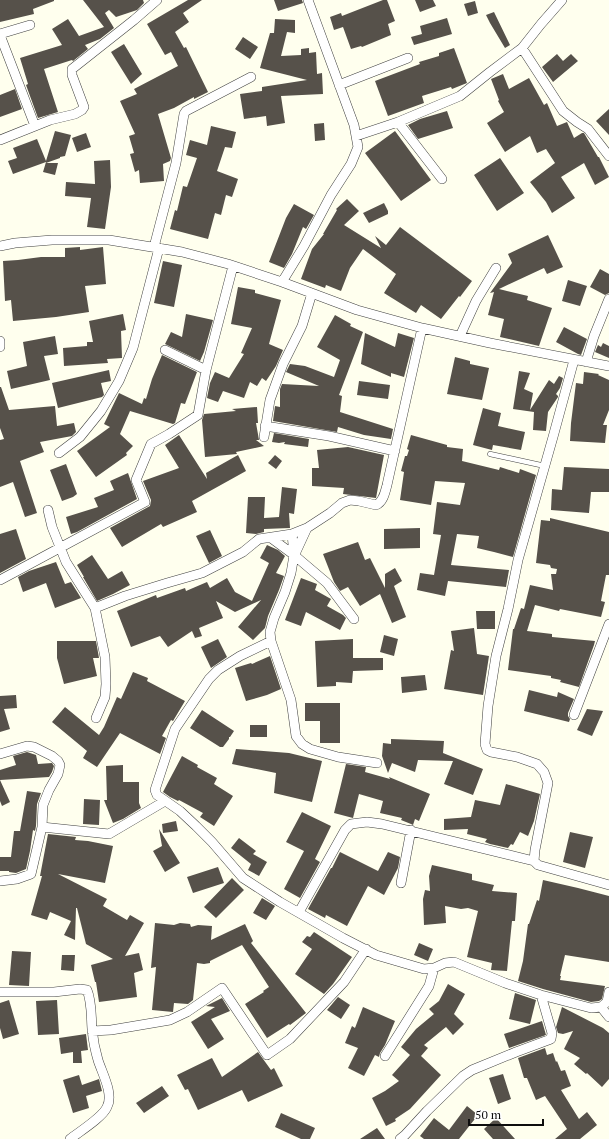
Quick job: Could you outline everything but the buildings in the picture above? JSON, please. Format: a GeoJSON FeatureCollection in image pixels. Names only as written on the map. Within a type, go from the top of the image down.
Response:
{"type":"FeatureCollection","features":[{"type":"Feature","properties":{"kind":"street"},"geometry":{"type":"LineString","coordinates":[[0,140],[50,120],[75,114],[82,110],[84,106],[72,75],[72,69],[157,0]]}},
{"type":"Feature","properties":{"kind":"street"},"geometry":{"type":"LineString","coordinates":[[282,282],[304,246],[331,195],[351,164],[358,147],[354,125],[308,0]]}},
{"type":"Feature","properties":{"kind":"street"},"geometry":{"type":"LineString","coordinates":[[356,136],[398,122],[460,96],[522,48],[562,0]]}},
{"type":"Feature","properties":{"kind":"street"},"geometry":{"type":"LineString","coordinates":[[30,25],[0,34],[35,126]]}},
{"type":"Feature","properties":{"kind":"street"},"geometry":{"type":"LineString","coordinates":[[522,48],[563,111],[588,129],[609,156]]}},
{"type":"Feature","properties":{"kind":"street"},"geometry":{"type":"LineString","coordinates":[[339,85],[408,58]]}},
{"type":"Feature","properties":{"kind":"street"},"geometry":{"type":"LineString","coordinates":[[58,453],[80,437],[101,411],[119,381],[133,348],[176,163],[184,114],[194,106],[251,77]]}},
{"type":"Feature","properties":{"kind":"street"},"geometry":{"type":"LineString","coordinates":[[398,122],[442,179]]}},
{"type":"Feature","properties":{"kind":"street"},"geometry":{"type":"LineString","coordinates":[[0,246],[52,240],[109,240],[157,247],[182,252],[233,266],[282,282],[357,310],[422,328],[609,366]]}},
{"type":"Feature","properties":{"kind":"street"},"geometry":{"type":"LineString","coordinates":[[0,580],[145,502],[136,480],[151,444],[198,415],[206,370],[233,266]]}},
{"type":"Feature","properties":{"kind":"street"},"geometry":{"type":"LineString","coordinates":[[460,336],[476,301],[496,268]]}},
{"type":"Feature","properties":{"kind":"street"},"geometry":{"type":"LineString","coordinates":[[264,437],[272,393],[283,364],[302,326],[312,293]]}},
{"type":"Feature","properties":{"kind":"street"},"geometry":{"type":"LineString","coordinates":[[586,362],[594,336],[609,299]]}},
{"type":"Feature","properties":{"kind":"street"},"geometry":{"type":"LineString","coordinates":[[95,608],[139,592],[202,573],[244,552],[260,539],[292,534],[307,528],[342,503],[350,500],[378,505],[381,502],[387,485],[422,328]]}},
{"type":"Feature","properties":{"kind":"street"},"geometry":{"type":"LineString","coordinates":[[0,341],[0,347]]}},
{"type":"Feature","properties":{"kind":"street"},"geometry":{"type":"LineString","coordinates":[[165,350],[206,370]]}},
{"type":"Feature","properties":{"kind":"street"},"geometry":{"type":"LineString","coordinates":[[534,861],[548,783],[544,772],[537,764],[517,757],[487,750],[485,744],[488,706],[496,656],[518,560],[574,360]]}},
{"type":"Feature","properties":{"kind":"street"},"geometry":{"type":"LineString","coordinates":[[265,426],[329,436],[395,451]]}},
{"type":"Feature","properties":{"kind":"street"},"geometry":{"type":"LineString","coordinates":[[48,510],[52,527],[66,562],[95,608],[105,657],[106,684],[105,697],[96,718]]}},
{"type":"Feature","properties":{"kind":"street"},"geometry":{"type":"LineString","coordinates":[[294,555],[307,528]]}},
{"type":"Feature","properties":{"kind":"street"},"geometry":{"type":"LineString","coordinates":[[292,534],[294,555],[291,572],[270,632],[291,700],[296,736],[302,744],[310,749],[338,757],[376,763]]}},
{"type":"Feature","properties":{"kind":"street"},"geometry":{"type":"LineString","coordinates":[[271,538],[328,583],[354,619]]}},
{"type":"Feature","properties":{"kind":"street"},"geometry":{"type":"LineString","coordinates":[[574,715],[609,624]]}},
{"type":"Feature","properties":{"kind":"street"},"geometry":{"type":"LineString","coordinates":[[272,641],[240,656],[218,670],[208,679],[175,730],[155,790],[157,795],[180,811],[196,826],[243,878],[275,899],[376,955],[424,969],[434,968],[445,963],[454,962],[541,995],[591,1008],[602,1007],[607,1002],[609,992]]}},
{"type":"Feature","properties":{"kind":"street"},"geometry":{"type":"LineString","coordinates":[[0,754],[27,746],[34,747],[52,756],[60,765],[58,774],[43,805],[42,827],[31,874],[17,879],[0,881]]}},
{"type":"Feature","properties":{"kind":"street"},"geometry":{"type":"LineString","coordinates":[[42,827],[109,834],[165,801]]}},
{"type":"Feature","properties":{"kind":"street"},"geometry":{"type":"LineString","coordinates":[[299,912],[345,830],[351,824],[367,822],[411,830],[534,861],[538,865],[609,885]]}},
{"type":"Feature","properties":{"kind":"street"},"geometry":{"type":"LineString","coordinates":[[401,883],[411,830]]}},
{"type":"Feature","properties":{"kind":"street"},"geometry":{"type":"LineString","coordinates":[[92,1031],[111,1030],[170,1020],[187,1012],[222,988],[268,1055],[290,1039],[344,982],[366,949]]}},
{"type":"Feature","properties":{"kind":"street"},"geometry":{"type":"LineString","coordinates":[[386,1056],[429,986],[434,968]]}},
{"type":"Feature","properties":{"kind":"street"},"geometry":{"type":"LineString","coordinates":[[0,992],[54,992],[80,989],[87,990],[90,997],[92,1031],[98,1060],[109,1095],[109,1102],[107,1108],[99,1117],[70,1139]]}},
{"type":"Feature","properties":{"kind":"street"},"geometry":{"type":"LineString","coordinates":[[400,1139],[463,1076],[472,1070],[551,1039],[552,1033],[541,995]]}},
{"type":"Feature","properties":{"kind":"street"},"geometry":{"type":"LineString","coordinates":[[602,1007],[609,1017]]}},
{"type":"Feature","properties":{"kind":"lane"},"geometry":{"type":"LineString","coordinates":[[490,454],[545,466]]}}]}
